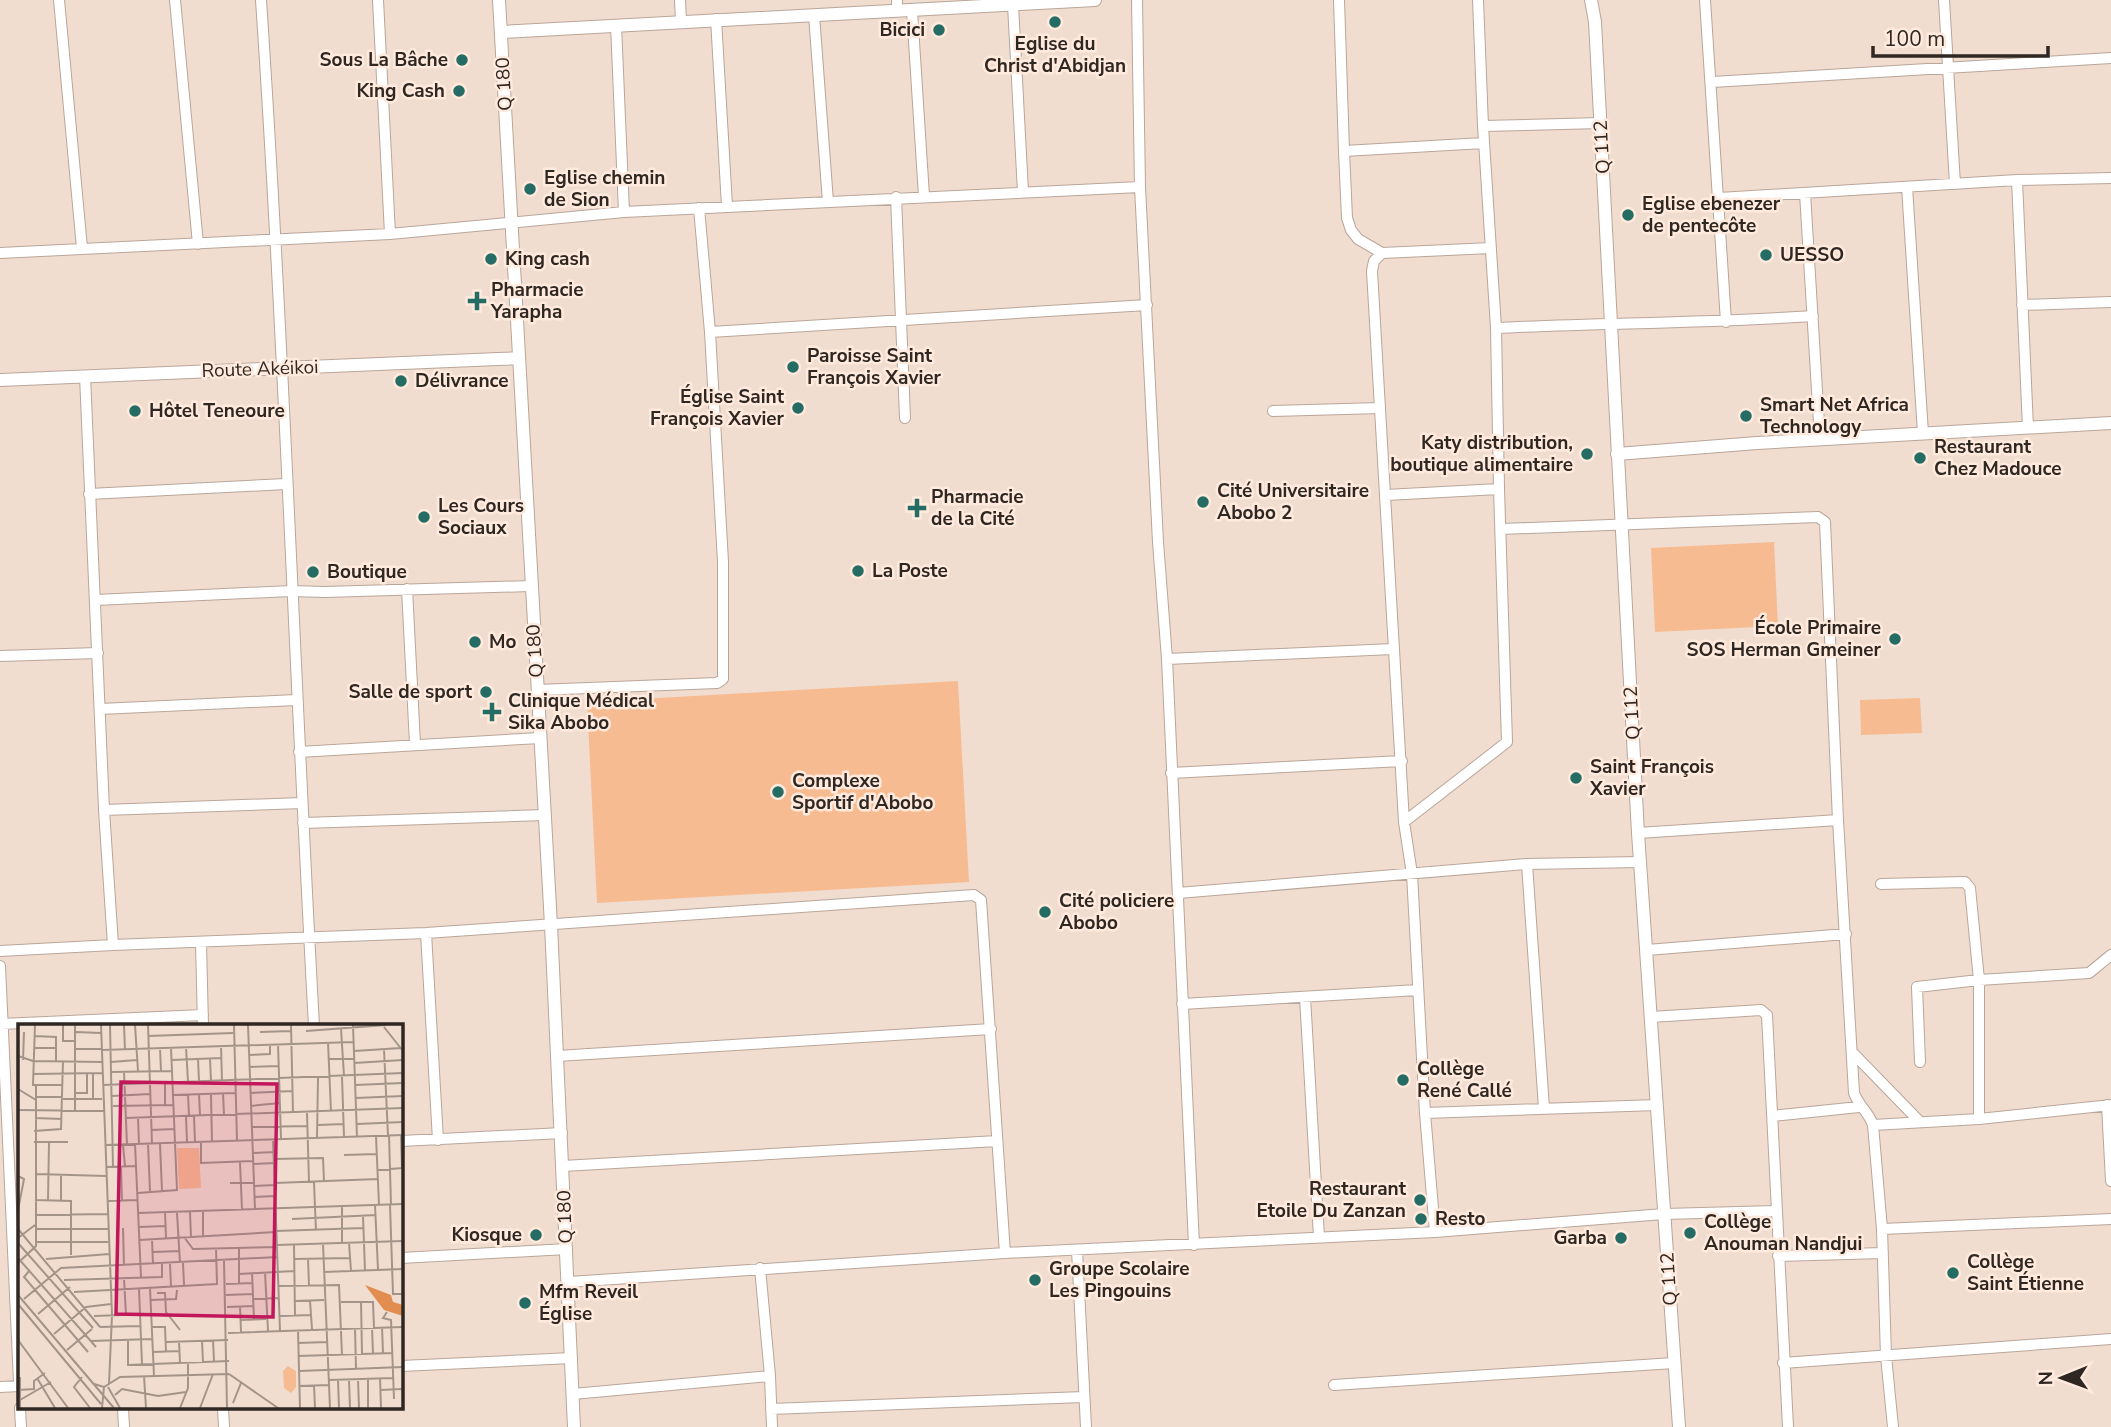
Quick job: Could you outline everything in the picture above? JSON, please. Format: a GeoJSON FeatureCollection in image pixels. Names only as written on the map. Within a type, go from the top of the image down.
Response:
{"type":"FeatureCollection","features":[{"type":"Feature","properties":{"kind":"street"},"geometry":{"type":"LineString","coordinates":[[59,0],[82,248]]}},
{"type":"Feature","properties":{"kind":"street"},"geometry":{"type":"LineString","coordinates":[[175,0],[198,244]]}},
{"type":"Feature","properties":{"kind":"street"},"geometry":{"type":"LineString","coordinates":[[261,0],[277,240],[296,700],[314,1024]]}},
{"type":"Feature","properties":{"kind":"street"},"geometry":{"type":"LineString","coordinates":[[378,0],[390,234]]}},
{"type":"Feature","properties":{"kind":"street","name":"Q 180"},"geometry":{"type":"LineString","coordinates":[[499,0],[562,1133],[574,1427]]}},
{"type":"Feature","properties":{"kind":"street"},"geometry":{"type":"LineString","coordinates":[[680,0],[681,22]]}},
{"type":"Feature","properties":{"kind":"street"},"geometry":{"type":"LineString","coordinates":[[501,32],[814,15],[897,6],[912,11],[1095,0]]}},
{"type":"Feature","properties":{"kind":"street"},"geometry":{"type":"LineString","coordinates":[[1137,0],[1140,187],[1158,542],[1167,659],[1194,1245]]}},
{"type":"Feature","properties":{"kind":"street"},"geometry":{"type":"LineString","coordinates":[[1339,0],[1344,150],[1351,230],[1359,239],[1382,253],[1491,248]]}},
{"type":"Feature","properties":{"kind":"street"},"geometry":{"type":"LineString","coordinates":[[1404,822],[1507,742],[1496,328],[1478,0]]}},
{"type":"Feature","properties":{"kind":"street","name":"Q 112"},"geometry":{"type":"LineString","coordinates":[[1591,0],[1595,22],[1601,123],[1638,833],[1679,1427]]}},
{"type":"Feature","properties":{"kind":"street"},"geometry":{"type":"LineString","coordinates":[[1705,0],[1726,321]]}},
{"type":"Feature","properties":{"kind":"street"},"geometry":{"type":"LineString","coordinates":[[1944,0],[1955,184]]}},
{"type":"Feature","properties":{"kind":"street"},"geometry":{"type":"LineString","coordinates":[[1013,5],[1023,192]]}},
{"type":"Feature","properties":{"kind":"street"},"geometry":{"type":"LineString","coordinates":[[912,11],[924,196]]}},
{"type":"Feature","properties":{"kind":"street"},"geometry":{"type":"LineString","coordinates":[[814,15],[828,202]]}},
{"type":"Feature","properties":{"kind":"street"},"geometry":{"type":"LineString","coordinates":[[716,19],[727,206]]}},
{"type":"Feature","properties":{"kind":"street"},"geometry":{"type":"LineString","coordinates":[[616,24],[624,212]]}},
{"type":"Feature","properties":{"kind":"street"},"geometry":{"type":"LineString","coordinates":[[1712,82],[2111,58]]}},
{"type":"Feature","properties":{"kind":"street"},"geometry":{"type":"LineString","coordinates":[[1483,126],[1601,123]]}},
{"type":"Feature","properties":{"kind":"street"},"geometry":{"type":"LineString","coordinates":[[1344,150],[1484,143]]}},
{"type":"Feature","properties":{"kind":"street"},"geometry":{"type":"LineString","coordinates":[[1719,198],[2017,180],[2111,178]]}},
{"type":"Feature","properties":{"kind":"street"},"geometry":{"type":"LineString","coordinates":[[2017,180],[2028,428]]}},
{"type":"Feature","properties":{"kind":"street"},"geometry":{"type":"LineString","coordinates":[[0,253],[390,234],[624,212],[727,206],[1140,187]]}},
{"type":"Feature","properties":{"kind":"street"},"geometry":{"type":"LineString","coordinates":[[1907,187],[1923,433]]}},
{"type":"Feature","properties":{"kind":"street"},"geometry":{"type":"LineString","coordinates":[[1805,193],[1820,440]]}},
{"type":"Feature","properties":{"kind":"street"},"geometry":{"type":"LineString","coordinates":[[896,197],[905,418]]}},
{"type":"Feature","properties":{"kind":"street"},"geometry":{"type":"LineString","coordinates":[[537,690],[662,686],[717,682],[723,678],[723,562],[710,332],[699,208]]}},
{"type":"Feature","properties":{"kind":"street"},"geometry":{"type":"LineString","coordinates":[[1382,253],[1374,261],[1372,271],[1404,822],[1412,874],[1425,1113],[1435,1232]]}},
{"type":"Feature","properties":{"kind":"street"},"geometry":{"type":"LineString","coordinates":[[2022,305],[2111,302]]}},
{"type":"Feature","properties":{"kind":"street"},"geometry":{"type":"LineString","coordinates":[[710,332],[1147,305]]}},
{"type":"Feature","properties":{"kind":"street"},"geometry":{"type":"LineString","coordinates":[[1496,328],[1813,316]]}},
{"type":"Feature","properties":{"kind":"street","name":"Route Akéikoi"},"geometry":{"type":"LineString","coordinates":[[0,380],[519,358]]}},
{"type":"Feature","properties":{"kind":"street"},"geometry":{"type":"LineString","coordinates":[[85,376],[104,810],[113,945]]}},
{"type":"Feature","properties":{"kind":"street"},"geometry":{"type":"LineString","coordinates":[[1273,411],[1380,408]]}},
{"type":"Feature","properties":{"kind":"street"},"geometry":{"type":"LineString","coordinates":[[1617,454],[2111,423]]}},
{"type":"Feature","properties":{"kind":"street"},"geometry":{"type":"LineString","coordinates":[[89,494],[286,484]]}},
{"type":"Feature","properties":{"kind":"street"},"geometry":{"type":"LineString","coordinates":[[1386,495],[1499,489]]}},
{"type":"Feature","properties":{"kind":"street"},"geometry":{"type":"LineString","coordinates":[[1501,529],[1818,517],[1823,519],[1854,1093],[1859,1107],[1870,1116],[1873,1125],[1882,1229],[1886,1356],[1893,1427]]}},
{"type":"Feature","properties":{"kind":"street"},"geometry":{"type":"LineString","coordinates":[[96,600],[291,591],[530,586]]}},
{"type":"Feature","properties":{"kind":"street"},"geometry":{"type":"LineString","coordinates":[[407,589],[415,744]]}},
{"type":"Feature","properties":{"kind":"street"},"geometry":{"type":"LineString","coordinates":[[1167,659],[1393,649]]}},
{"type":"Feature","properties":{"kind":"street"},"geometry":{"type":"LineString","coordinates":[[0,656],[98,653]]}},
{"type":"Feature","properties":{"kind":"street"},"geometry":{"type":"LineString","coordinates":[[100,709],[296,700]]}},
{"type":"Feature","properties":{"kind":"street"},"geometry":{"type":"LineString","coordinates":[[299,752],[540,738]]}},
{"type":"Feature","properties":{"kind":"street"},"geometry":{"type":"LineString","coordinates":[[1171,773],[1402,761]]}},
{"type":"Feature","properties":{"kind":"street"},"geometry":{"type":"LineString","coordinates":[[104,810],[302,803]]}},
{"type":"Feature","properties":{"kind":"street"},"geometry":{"type":"LineString","coordinates":[[303,823],[544,815]]}},
{"type":"Feature","properties":{"kind":"street"},"geometry":{"type":"LineString","coordinates":[[1638,833],[1838,820]]}},
{"type":"Feature","properties":{"kind":"street"},"geometry":{"type":"LineString","coordinates":[[1178,893],[1527,864],[1641,862]]}},
{"type":"Feature","properties":{"kind":"street"},"geometry":{"type":"LineString","coordinates":[[1527,864],[1544,1108]]}},
{"type":"Feature","properties":{"kind":"street"},"geometry":{"type":"LineString","coordinates":[[1881,884],[1965,882],[1970,888],[1979,980],[1979,1119]]}},
{"type":"Feature","properties":{"kind":"street"},"geometry":{"type":"LineString","coordinates":[[0,951],[426,933],[974,895],[981,900],[1006,1253]]}},
{"type":"Feature","properties":{"kind":"street"},"geometry":{"type":"LineString","coordinates":[[426,933],[438,1140]]}},
{"type":"Feature","properties":{"kind":"street"},"geometry":{"type":"LineString","coordinates":[[1647,950],[1846,934]]}},
{"type":"Feature","properties":{"kind":"street"},"geometry":{"type":"LineString","coordinates":[[1,1024],[203,1021],[201,943]]}},
{"type":"Feature","properties":{"kind":"street"},"geometry":{"type":"LineString","coordinates":[[1920,1062],[1917,987],[2089,973],[2111,955]]}},
{"type":"Feature","properties":{"kind":"street"},"geometry":{"type":"LineString","coordinates":[[0,966],[18,1362]]}},
{"type":"Feature","properties":{"kind":"street"},"geometry":{"type":"LineString","coordinates":[[1182,1004],[1418,990]]}},
{"type":"Feature","properties":{"kind":"street"},"geometry":{"type":"LineString","coordinates":[[1305,997],[1319,1237]]}},
{"type":"Feature","properties":{"kind":"street"},"geometry":{"type":"LineString","coordinates":[[1651,1017],[1761,1010],[1767,1015],[1788,1427]]}},
{"type":"Feature","properties":{"kind":"street"},"geometry":{"type":"LineString","coordinates":[[557,1056],[991,1029]]}},
{"type":"Feature","properties":{"kind":"street"},"geometry":{"type":"LineString","coordinates":[[1852,1052],[1920,1122]]}},
{"type":"Feature","properties":{"kind":"street"},"geometry":{"type":"LineString","coordinates":[[1425,1113],[1657,1105]]}},
{"type":"Feature","properties":{"kind":"street"},"geometry":{"type":"LineString","coordinates":[[1873,1125],[1979,1119],[2109,1105],[2111,1181]]}},
{"type":"Feature","properties":{"kind":"street"},"geometry":{"type":"LineString","coordinates":[[1772,1116],[1859,1107]]}},
{"type":"Feature","properties":{"kind":"street"},"geometry":{"type":"LineString","coordinates":[[402,1142],[562,1133]]}},
{"type":"Feature","properties":{"kind":"street"},"geometry":{"type":"LineString","coordinates":[[563,1166],[997,1141]]}},
{"type":"Feature","properties":{"kind":"street"},"geometry":{"type":"LineString","coordinates":[[569,1282],[1006,1253],[1435,1232],[1664,1214],[1776,1211]]}},
{"type":"Feature","properties":{"kind":"street"},"geometry":{"type":"LineString","coordinates":[[1882,1229],[2111,1220]]}},
{"type":"Feature","properties":{"kind":"street"},"geometry":{"type":"LineString","coordinates":[[402,1258],[567,1248]]}},
{"type":"Feature","properties":{"kind":"street"},"geometry":{"type":"LineString","coordinates":[[1077,1250],[1086,1427]]}},
{"type":"Feature","properties":{"kind":"street"},"geometry":{"type":"LineString","coordinates":[[1778,1256],[1883,1254]]}},
{"type":"Feature","properties":{"kind":"street"},"geometry":{"type":"LineString","coordinates":[[761,1268],[772,1427]]}},
{"type":"Feature","properties":{"kind":"street"},"geometry":{"type":"LineString","coordinates":[[1783,1363],[2111,1339]]}},
{"type":"Feature","properties":{"kind":"street"},"geometry":{"type":"LineString","coordinates":[[402,1366],[572,1358]]}},
{"type":"Feature","properties":{"kind":"street"},"geometry":{"type":"LineString","coordinates":[[1334,1385],[1674,1363]]}},
{"type":"Feature","properties":{"kind":"street"},"geometry":{"type":"LineString","coordinates":[[573,1394],[770,1376]]}},
{"type":"Feature","properties":{"kind":"street"},"geometry":{"type":"LineString","coordinates":[[0,1387],[18,1384]]}},
{"type":"Feature","properties":{"kind":"street"},"geometry":{"type":"LineString","coordinates":[[771,1409],[1084,1397]]}},
{"type":"Feature","properties":{"kind":"shaded area"},"geometry":{"type":"Polygon","coordinates":[[[1774,542],[1778,626],[1655,632],[1651,548],[1774,542]]]}},
{"type":"Feature","properties":{"kind":"shaded area","name":"Complexe Sportif d'Abobo"},"geometry":{"type":"Polygon","coordinates":[[[958,681],[969,882],[597,903],[587,702],[958,681]]]}},
{"type":"Feature","properties":{"kind":"shaded area"},"geometry":{"type":"Polygon","coordinates":[[[1920,698],[1922,733],[1861,735],[1860,700],[1920,698]]]}},
{"type":"Feature","properties":{"kind":"place","name":"Eglise du Christ d'Abidjan"},"geometry":{"type":"Point","coordinates":[1055,22]}},
{"type":"Feature","properties":{"kind":"place","name":"Bicici"},"geometry":{"type":"Point","coordinates":[939,30]}},
{"type":"Feature","properties":{"kind":"place","name":"Sous La Bâche"},"geometry":{"type":"Point","coordinates":[462,60]}},
{"type":"Feature","properties":{"kind":"place","name":"King Cash"},"geometry":{"type":"Point","coordinates":[459,91]}},
{"type":"Feature","properties":{"kind":"place","name":"Eglise chemin de Sion"},"geometry":{"type":"Point","coordinates":[530,189]}},
{"type":"Feature","properties":{"kind":"place","name":"Eglise ebenezer de pentecôte"},"geometry":{"type":"Point","coordinates":[1628,215]}},
{"type":"Feature","properties":{"kind":"place","name":"UESSO"},"geometry":{"type":"Point","coordinates":[1766,255]}},
{"type":"Feature","properties":{"kind":"place","name":"King cash"},"geometry":{"type":"Point","coordinates":[491,259]}},
{"type":"Feature","properties":{"kind":"place","name":"Pharmacie Yarapha"},"geometry":{"type":"Point","coordinates":[477,301]}},
{"type":"Feature","properties":{"kind":"place","name":"Paroisse Saint François Xavier"},"geometry":{"type":"Point","coordinates":[793,367]}},
{"type":"Feature","properties":{"kind":"place","name":"Délivrance"},"geometry":{"type":"Point","coordinates":[401,381]}},
{"type":"Feature","properties":{"kind":"place","name":"Église Saint François Xavier"},"geometry":{"type":"Point","coordinates":[798,408]}},
{"type":"Feature","properties":{"kind":"place","name":"Hôtel Teneoure"},"geometry":{"type":"Point","coordinates":[135,411]}},
{"type":"Feature","properties":{"kind":"place","name":"Smart Net Africa Technology"},"geometry":{"type":"Point","coordinates":[1746,416]}},
{"type":"Feature","properties":{"kind":"place","name":"Katy distribution, boutique alimentaire"},"geometry":{"type":"Point","coordinates":[1587,454]}},
{"type":"Feature","properties":{"kind":"place","name":"Restaurant Chez Madouce"},"geometry":{"type":"Point","coordinates":[1920,458]}},
{"type":"Feature","properties":{"kind":"place","name":"Cité Universitaire Abobo 2"},"geometry":{"type":"Point","coordinates":[1203,502]}},
{"type":"Feature","properties":{"kind":"place","name":"Pharmacie de la Cité"},"geometry":{"type":"Point","coordinates":[917,508]}},
{"type":"Feature","properties":{"kind":"place","name":"Les Cours Sociaux"},"geometry":{"type":"Point","coordinates":[424,517]}},
{"type":"Feature","properties":{"kind":"place","name":"La Poste"},"geometry":{"type":"Point","coordinates":[858,571]}},
{"type":"Feature","properties":{"kind":"place","name":"Boutique"},"geometry":{"type":"Point","coordinates":[313,572]}},
{"type":"Feature","properties":{"kind":"place","name":"École Primaire SOS Herman Gmeiner"},"geometry":{"type":"Point","coordinates":[1895,639]}},
{"type":"Feature","properties":{"kind":"place","name":"Mo"},"geometry":{"type":"Point","coordinates":[475,642]}},
{"type":"Feature","properties":{"kind":"place","name":"Salle de sport"},"geometry":{"type":"Point","coordinates":[486,692]}},
{"type":"Feature","properties":{"kind":"place","name":"Clinique Médical Sika Abobo"},"geometry":{"type":"Point","coordinates":[492,712]}},
{"type":"Feature","properties":{"kind":"place","name":"Saint François Xavier"},"geometry":{"type":"Point","coordinates":[1576,778]}},
{"type":"Feature","properties":{"kind":"place","name":"Complexe Sportif d'Abobo"},"geometry":{"type":"Point","coordinates":[778,792]}},
{"type":"Feature","properties":{"kind":"place","name":"Cité policiere Abobo"},"geometry":{"type":"Point","coordinates":[1045,912]}},
{"type":"Feature","properties":{"kind":"place","name":"Collège René Callé"},"geometry":{"type":"Point","coordinates":[1403,1080]}},
{"type":"Feature","properties":{"kind":"place","name":"Restaurant Etoile Du Zanzan"},"geometry":{"type":"Point","coordinates":[1420,1200]}},
{"type":"Feature","properties":{"kind":"place","name":"Resto"},"geometry":{"type":"Point","coordinates":[1421,1219]}},
{"type":"Feature","properties":{"kind":"place","name":"Collège Anouman Nandjui"},"geometry":{"type":"Point","coordinates":[1690,1233]}},
{"type":"Feature","properties":{"kind":"place","name":"Kiosque"},"geometry":{"type":"Point","coordinates":[536,1235]}},
{"type":"Feature","properties":{"kind":"place","name":"Garba"},"geometry":{"type":"Point","coordinates":[1621,1238]}},
{"type":"Feature","properties":{"kind":"place","name":"Collège Saint Étienne"},"geometry":{"type":"Point","coordinates":[1953,1273]}},
{"type":"Feature","properties":{"kind":"place","name":"Groupe Scolaire Les Pingouins"},"geometry":{"type":"Point","coordinates":[1035,1280]}},
{"type":"Feature","properties":{"kind":"place","name":"Mfm Reveil Église"},"geometry":{"type":"Point","coordinates":[525,1303]}}]}
